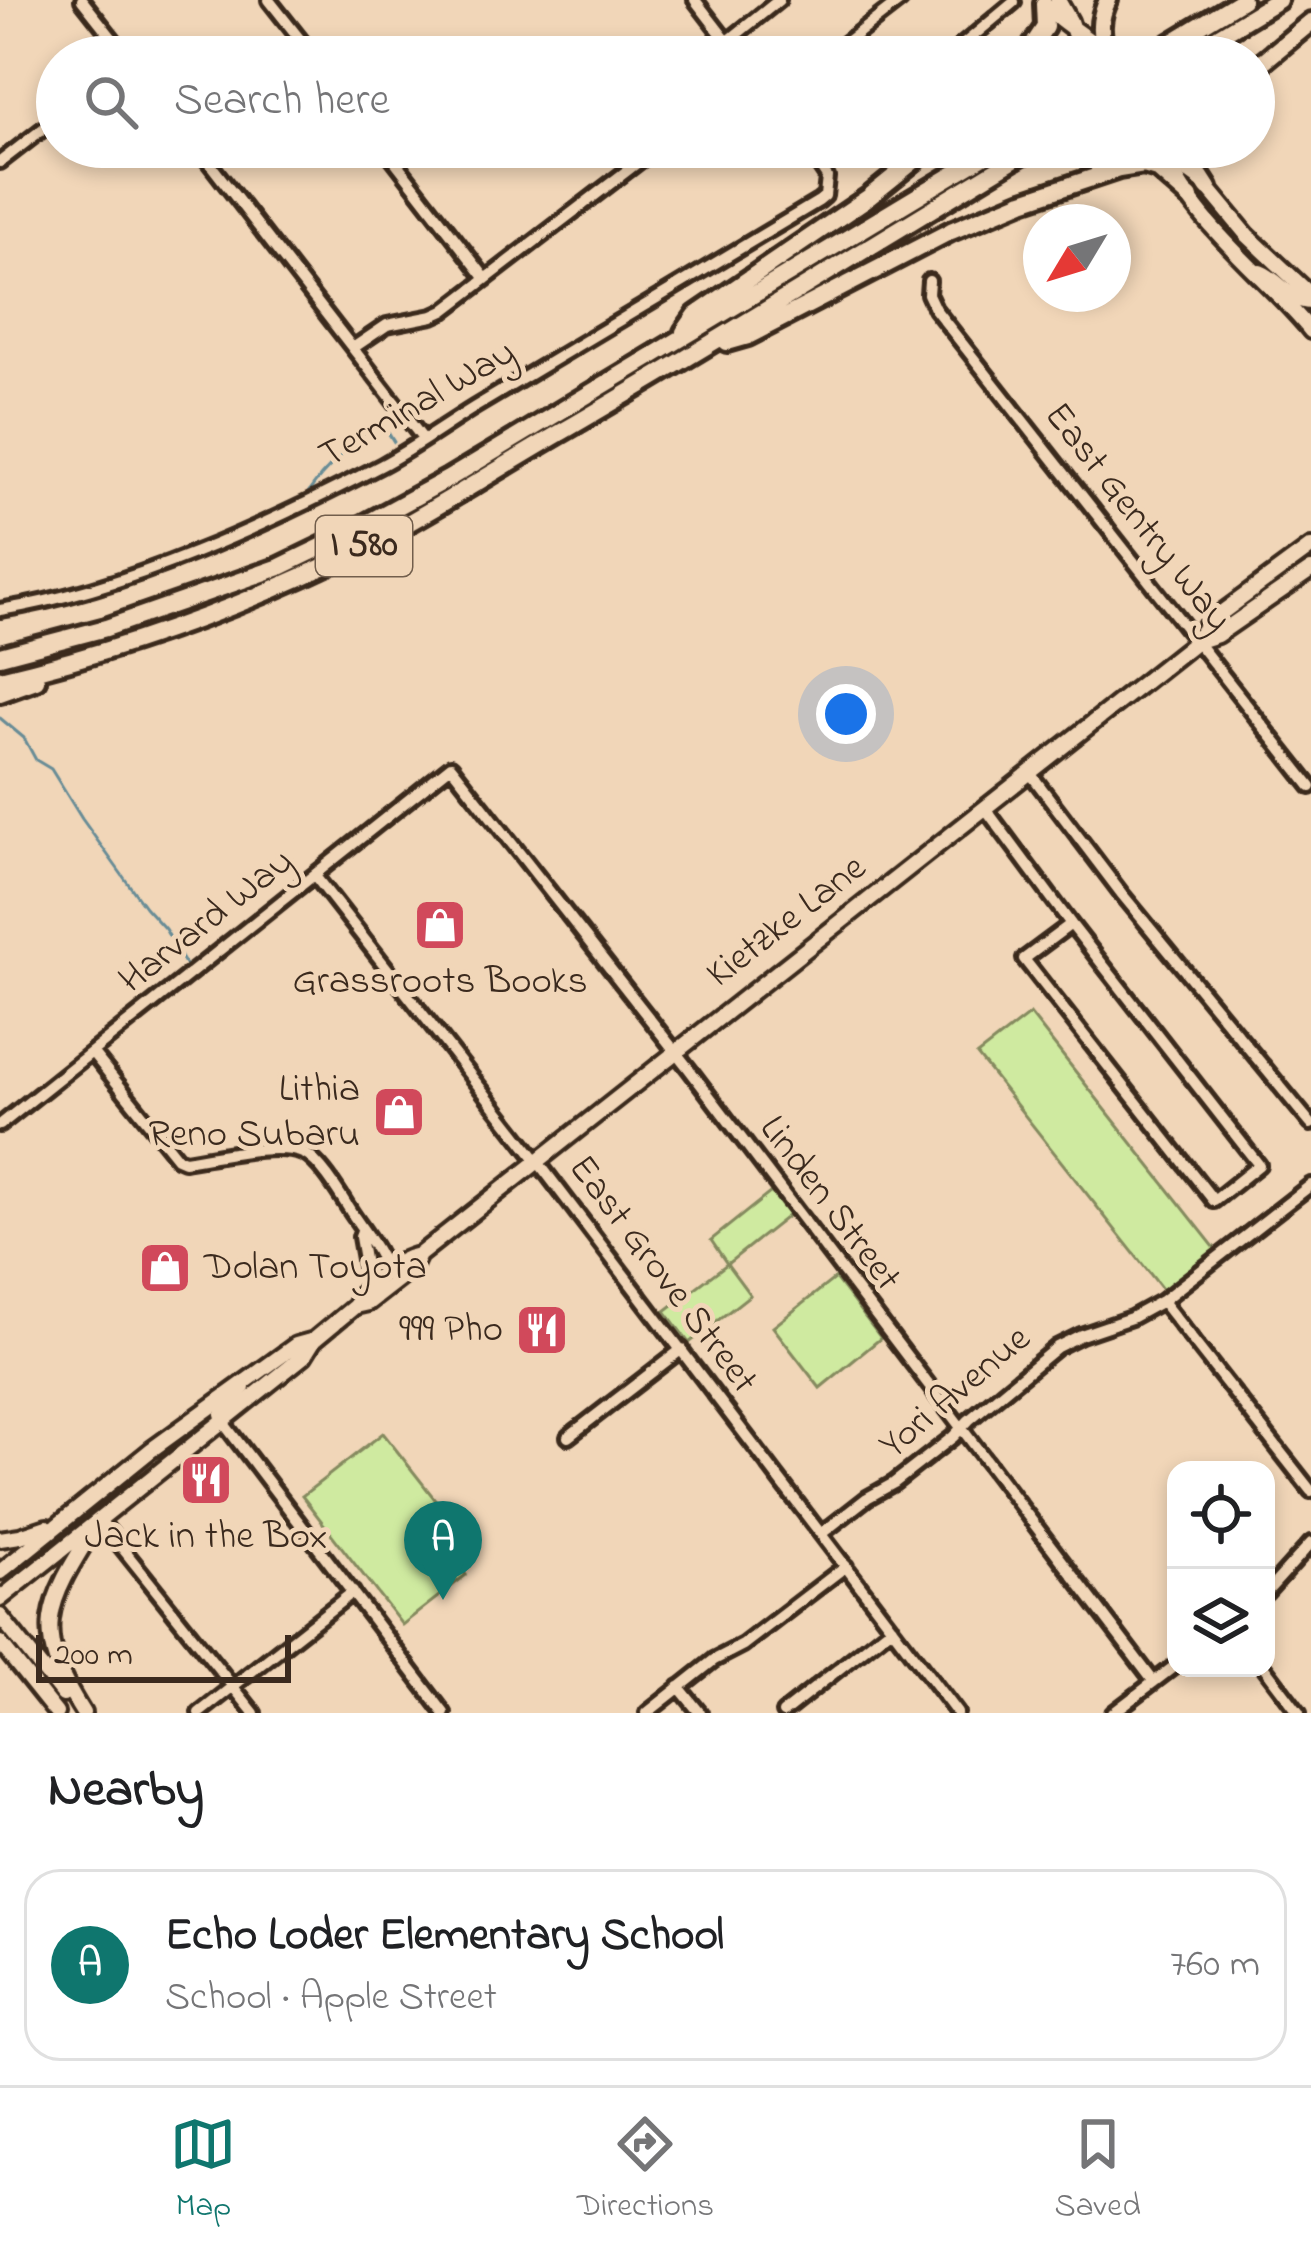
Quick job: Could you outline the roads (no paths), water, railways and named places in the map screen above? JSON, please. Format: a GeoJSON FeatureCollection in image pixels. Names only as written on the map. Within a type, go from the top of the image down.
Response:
{"type":"FeatureCollection","features":[{"type":"Feature","properties":{"kind":"highway"},"geometry":{"type":"LineString","coordinates":[[1101,36],[1100,20],[1108,0]]}},
{"type":"Feature","properties":{"kind":"highway"},"geometry":{"type":"LineString","coordinates":[[1183,36],[1242,0]]}},
{"type":"Feature","properties":{"kind":"highway"},"geometry":{"type":"LineString","coordinates":[[1219,36],[1278,0]]}},
{"type":"Feature","properties":{"kind":"highway"},"geometry":{"type":"LineString","coordinates":[[1039,36],[1048,1]]}},
{"type":"Feature","properties":{"kind":"highway"},"geometry":{"type":"LineString","coordinates":[[1275,52],[1311,22]]}},
{"type":"Feature","properties":{"kind":"highway"},"geometry":{"type":"LineString","coordinates":[[676,342],[696,315],[904,168]]}},
{"type":"Feature","properties":{"kind":"highway","name":"I 580"},"geometry":{"type":"LineString","coordinates":[[0,656],[106,628],[296,560],[421,495],[964,168]]}},
{"type":"Feature","properties":{"kind":"highway","name":"I 580"},"geometry":{"type":"LineString","coordinates":[[0,680],[86,657],[218,612],[370,544],[704,349],[1000,168]]}},
{"type":"Feature","properties":{"kind":"highway"},"geometry":{"type":"LineString","coordinates":[[1067,187],[1100,168]]}},
{"type":"Feature","properties":{"kind":"highway"},"geometry":{"type":"LineString","coordinates":[[704,349],[748,336],[969,223],[1125,168]]}},
{"type":"Feature","properties":{"kind":"highway"},"geometry":{"type":"LineString","coordinates":[[1151,168],[1165,174],[1190,198]]}},
{"type":"Feature","properties":{"kind":"highway"},"geometry":{"type":"LineString","coordinates":[[1195,168],[1208,188]]}},
{"type":"Feature","properties":{"kind":"highway"},"geometry":{"type":"LineString","coordinates":[[0,693],[86,657]]}},
{"type":"Feature","properties":{"kind":"main road"},"geometry":{"type":"LineString","coordinates":[[1048,1],[1052,13],[1082,36]]}},
{"type":"Feature","properties":{"kind":"main road"},"geometry":{"type":"LineString","coordinates":[[1071,27],[1074,36]]}},
{"type":"Feature","properties":{"kind":"main road"},"geometry":{"type":"LineString","coordinates":[[1171,168],[1250,268],[1311,331]]}},
{"type":"Feature","properties":{"kind":"main road"},"geometry":{"type":"LineString","coordinates":[[1185,168],[1311,299]]}},
{"type":"Feature","properties":{"kind":"main road"},"geometry":{"type":"LineString","coordinates":[[1250,268],[1276,279],[1298,301],[1311,299]]}},
{"type":"Feature","properties":{"kind":"main road","name":"Kietzke Lane"},"geometry":{"type":"LineString","coordinates":[[0,1599],[304,1356],[314,1340],[355,1306],[362,1292],[372,1292],[413,1268],[419,1255],[1195,642],[1209,622],[1311,547]]}},
{"type":"Feature","properties":{"kind":"main road","name":"Kietzke Lane"},"geometry":{"type":"LineString","coordinates":[[1195,642],[1217,635],[1311,570]]}},
{"type":"Feature","properties":{"kind":"main road","name":"Kietzke Lane"},"geometry":{"type":"LineString","coordinates":[[372,1292],[406,1257],[419,1255]]}},
{"type":"Feature","properties":{"kind":"main road","name":"Kietzke Lane"},"geometry":{"type":"LineString","coordinates":[[0,1572],[151,1450],[296,1345],[314,1340]]}},
{"type":"Feature","properties":{"kind":"main road"},"geometry":{"type":"LineString","coordinates":[[80,1713],[55,1656],[51,1613],[62,1579],[100,1519]]}},
{"type":"Feature","properties":{"kind":"main road"},"geometry":{"type":"LineString","coordinates":[[0,1539],[63,1521]]}},
{"type":"Feature","properties":{"kind":"main road"},"geometry":{"type":"LineString","coordinates":[[0,1616],[80,1713]]}},
{"type":"Feature","properties":{"kind":"main road"},"geometry":{"type":"LineString","coordinates":[[0,1643],[56,1713]]}},
{"type":"Feature","properties":{"kind":"main road"},"geometry":{"type":"LineString","coordinates":[[0,1661],[56,1713]]}},
{"type":"Feature","properties":{"kind":"street"},"geometry":{"type":"LineString","coordinates":[[82,0],[110,36]]}},
{"type":"Feature","properties":{"kind":"street"},"geometry":{"type":"LineString","coordinates":[[268,0],[297,36]]}},
{"type":"Feature","properties":{"kind":"street"},"geometry":{"type":"LineString","coordinates":[[694,0],[723,36]]}},
{"type":"Feature","properties":{"kind":"street"},"geometry":{"type":"LineString","coordinates":[[735,36],[779,0]]}},
{"type":"Feature","properties":{"kind":"street"},"geometry":{"type":"LineString","coordinates":[[855,36],[902,0]]}},
{"type":"Feature","properties":{"kind":"street"},"geometry":{"type":"LineString","coordinates":[[973,36],[1014,2]]}},
{"type":"Feature","properties":{"kind":"street"},"geometry":{"type":"LineString","coordinates":[[0,162],[36,134]]}},
{"type":"Feature","properties":{"kind":"street"},"geometry":{"type":"LineString","coordinates":[[213,168],[423,439]]}},
{"type":"Feature","properties":{"kind":"street"},"geometry":{"type":"LineString","coordinates":[[400,168],[486,279]]}},
{"type":"Feature","properties":{"kind":"street"},"geometry":{"type":"LineString","coordinates":[[353,348],[387,325],[444,311],[631,168]]}},
{"type":"Feature","properties":{"kind":"street","name":"Terminal Way"},"geometry":{"type":"LineString","coordinates":[[0,610],[118,580],[220,541],[386,462],[819,201],[828,183],[822,168]]}},
{"type":"Feature","properties":{"kind":"street","name":"East Gentry Way"},"geometry":{"type":"LineString","coordinates":[[929,281],[928,294],[935,309],[1311,787]]}},
{"type":"Feature","properties":{"kind":"street","name":"Harvard Way"},"geometry":{"type":"LineString","coordinates":[[0,1125],[452,766]]}},
{"type":"Feature","properties":{"kind":"street","name":"Linden Street"},"geometry":{"type":"LineString","coordinates":[[452,766],[676,1052],[1154,1682]]}},
{"type":"Feature","properties":{"kind":"street"},"geometry":{"type":"LineString","coordinates":[[1030,773],[1121,893],[1311,1124]]}},
{"type":"Feature","properties":{"kind":"street"},"geometry":{"type":"LineString","coordinates":[[985,808],[1259,1165],[1214,1201],[1024,959],[1071,924]]}},
{"type":"Feature","properties":{"kind":"street","name":"East Grove Street"},"geometry":{"type":"LineString","coordinates":[[315,876],[957,1713]]}},
{"type":"Feature","properties":{"kind":"street"},"geometry":{"type":"LineString","coordinates":[[92,1052],[174,1157],[184,1161],[280,1150],[309,1155],[368,1235],[387,1272]]}},
{"type":"Feature","properties":{"kind":"street","name":"Yori Avenue"},"geometry":{"type":"LineString","coordinates":[[821,1534],[895,1483],[1057,1347],[1162,1301],[1311,1185]]}},
{"type":"Feature","properties":{"kind":"street"},"geometry":{"type":"LineString","coordinates":[[362,1230],[372,1292]]}},
{"type":"Feature","properties":{"kind":"street"},"geometry":{"type":"LineString","coordinates":[[1162,1301],[1311,1491]]}},
{"type":"Feature","properties":{"kind":"street"},"geometry":{"type":"LineString","coordinates":[[568,1437],[682,1349]]}},
{"type":"Feature","properties":{"kind":"street"},"geometry":{"type":"LineString","coordinates":[[259,1372],[220,1414],[222,1421],[444,1713]]}},
{"type":"Feature","properties":{"kind":"street"},"geometry":{"type":"LineString","coordinates":[[100,1519],[254,1713]]}},
{"type":"Feature","properties":{"kind":"street"},"geometry":{"type":"LineString","coordinates":[[1275,1583],[1311,1543]]}},
{"type":"Feature","properties":{"kind":"street"},"geometry":{"type":"LineString","coordinates":[[646,1713],[846,1566]]}},
{"type":"Feature","properties":{"kind":"street"},"geometry":{"type":"LineString","coordinates":[[200,1713],[352,1592]]}},
{"type":"Feature","properties":{"kind":"street"},"geometry":{"type":"LineString","coordinates":[[783,1713],[892,1628]]}},
{"type":"Feature","properties":{"kind":"street"},"geometry":{"type":"LineString","coordinates":[[1122,1710],[1167,1672]]}},
{"type":"Feature","properties":{"kind":"street"},"geometry":{"type":"LineString","coordinates":[[1272,1677],[1299,1713]]}},
{"type":"Feature","properties":{"kind":"street"},"geometry":{"type":"LineString","coordinates":[[680,1687],[700,1713]]}},
{"type":"Feature","properties":{"kind":"waterway"},"geometry":{"type":"LineString","coordinates":[[304,499],[335,462],[393,408]]}},
{"type":"Feature","properties":{"kind":"waterway"},"geometry":{"type":"LineString","coordinates":[[382,423],[394,442]]}},
{"type":"Feature","properties":{"kind":"waterway"},"geometry":{"type":"LineString","coordinates":[[0,718],[24,738],[36,760],[51,769],[82,819],[165,929],[188,969]]}},
{"type":"Feature","properties":{"kind":"place","name":"Grassroots Books"},"geometry":{"type":"Point","coordinates":[440,925]}},
{"type":"Feature","properties":{"kind":"place","name":"Lithia Reno Subaru"},"geometry":{"type":"Point","coordinates":[399,1112]}},
{"type":"Feature","properties":{"kind":"place","name":"Dolan Toyota"},"geometry":{"type":"Point","coordinates":[165,1268]}},
{"type":"Feature","properties":{"kind":"place","name":"999 Pho"},"geometry":{"type":"Point","coordinates":[542,1330]}},
{"type":"Feature","properties":{"kind":"place","name":"Jack in the Box"},"geometry":{"type":"Point","coordinates":[206,1480]}},
{"type":"Feature","properties":{"kind":"place","name":"Echo Loder Elementary School"},"geometry":{"type":"Point","coordinates":[443,1600]}}]}
